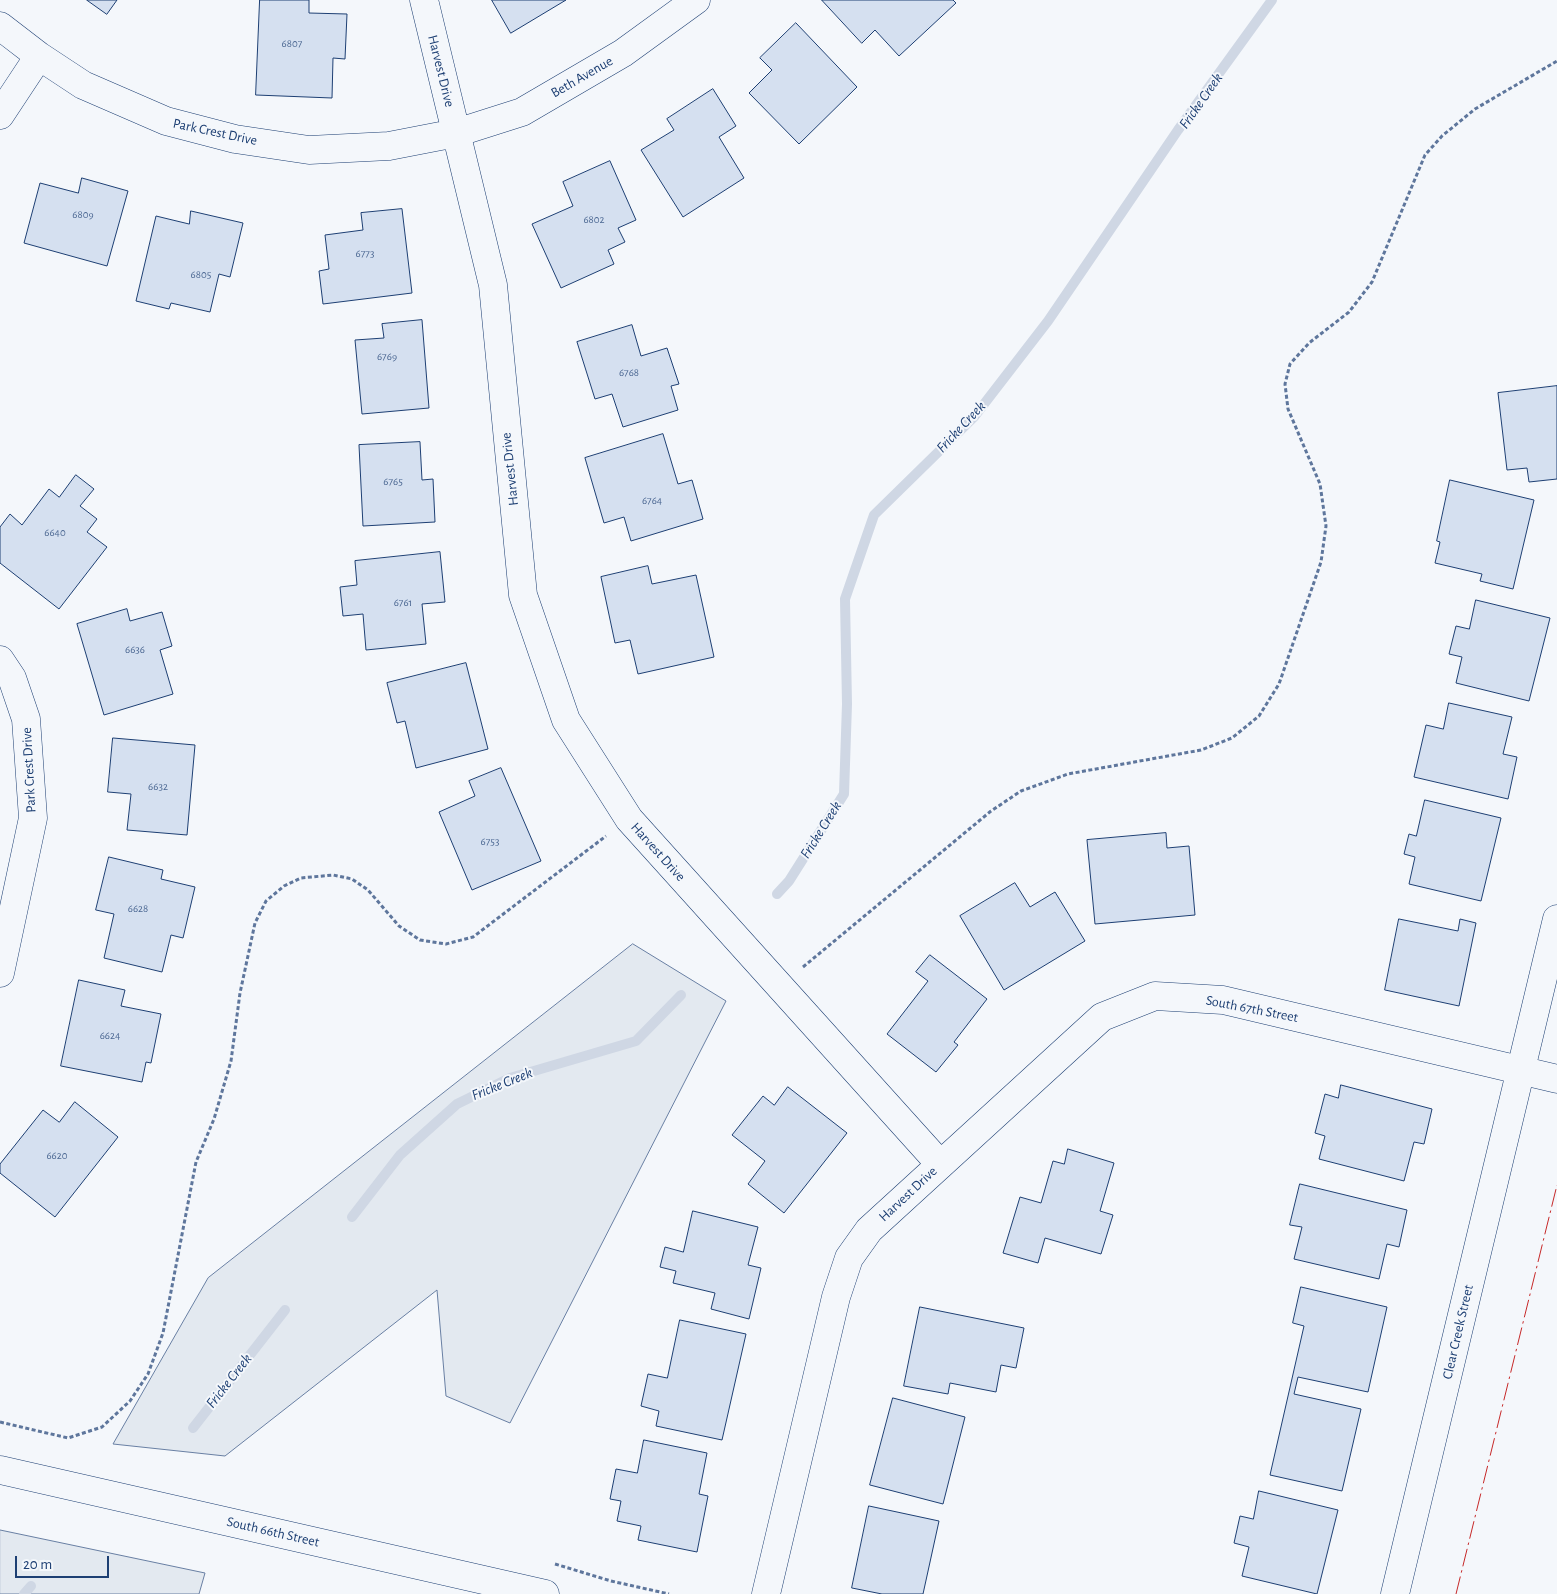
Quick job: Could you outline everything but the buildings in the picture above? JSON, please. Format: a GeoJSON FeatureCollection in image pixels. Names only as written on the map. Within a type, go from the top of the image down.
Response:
{"type":"FeatureCollection","features":[{"type":"Feature","properties":{"kind":"street","name":"Harvest Drive"},"geometry":{"type":"LineString","coordinates":[[424,0],[492,284],[523,595],[566,720],[629,819],[940,1164],[869,1230],[849,1258],[836,1297],[766,1594]]}},
{"type":"Feature","properties":{"kind":"street","name":"Beth Avenue"},"geometry":{"type":"LineString","coordinates":[[456,133],[522,112],[623,54],[696,0]]}},
{"type":"Feature","properties":{"kind":"street","name":"Park Crest Drive"},"geometry":{"type":"LineString","coordinates":[[0,26],[39,56],[83,85],[166,122],[235,139],[309,150],[389,146],[456,133]]}},
{"type":"Feature","properties":{"kind":"street"},"geometry":{"type":"LineString","coordinates":[[0,115],[39,56]]}},
{"type":"Feature","properties":{"kind":"street","name":"Park Crest Drive"},"geometry":{"type":"LineString","coordinates":[[0,660],[12,678],[26,719],[33,818],[0,974]]}},
{"type":"Feature","properties":{"kind":"street","name":"Clear Creek Street"},"geometry":{"type":"LineString","coordinates":[[1395,1594],[1557,919]]}},
{"type":"Feature","properties":{"kind":"street","name":"South 67th Street"},"geometry":{"type":"LineString","coordinates":[[940,1164],[1102,1017],[1155,996],[1223,1000],[1557,1079]]}},
{"type":"Feature","properties":{"kind":"street","name":"South 66th Street"},"geometry":{"type":"LineString","coordinates":[[0,1470],[545,1594]]}},
{"type":"Feature","properties":{"kind":"path"},"geometry":{"type":"LineString","coordinates":[[799,970],[991,811],[1021,791],[1068,774],[1201,750],[1232,738],[1259,716],[1280,684],[1321,562],[1326,526],[1320,484],[1288,409],[1285,384],[1290,364],[1309,343],[1349,312],[1372,282],[1425,155],[1442,136],[1475,110],[1557,61]]}},
{"type":"Feature","properties":{"kind":"path"},"geometry":{"type":"LineString","coordinates":[[0,1422],[68,1438],[102,1427],[130,1401],[148,1374],[163,1333],[196,1162],[214,1119],[232,1061],[240,994],[255,923],[266,901],[284,886],[301,878],[333,875],[352,879],[368,890],[399,926],[420,940],[446,944],[473,937],[604,838]]}},
{"type":"Feature","properties":{"kind":"shaded area"},"geometry":{"type":"Polygon","coordinates":[[[633,944],[726,1001],[510,1423],[446,1396],[437,1290],[225,1456],[113,1444],[208,1278],[633,944]]]}},
{"type":"Feature","properties":{"kind":"shaded area"},"geometry":{"type":"Polygon","coordinates":[[[0,1530],[205,1573],[199,1594],[0,1594],[0,1530]]]}},
{"type":"Feature","properties":{"kind":"waterway","name":"Fricke Creek"},"geometry":{"type":"LineString","coordinates":[[777,894],[789,881],[844,794],[847,704],[845,599],[874,515],[974,417],[1048,321],[1178,130],[1272,0]]}},
{"type":"Feature","properties":{"kind":"waterway","name":"Fricke Creek"},"geometry":{"type":"LineString","coordinates":[[352,1217],[400,1155],[457,1104],[510,1078],[636,1041],[681,995]]}},
{"type":"Feature","properties":{"kind":"waterway","name":"Fricke Creek"},"geometry":{"type":"LineString","coordinates":[[193,1428],[285,1310]]}},
{"type":"Feature","properties":{"kind":"waterway","name":"Fricke Creek"},"geometry":{"type":"LineString","coordinates":[[24,1594],[31,1586]]}},
{"type":"Feature","properties":{"kind":"power"},"geometry":{"type":"LineString","coordinates":[[1456,1594],[1557,1185]]}}]}
